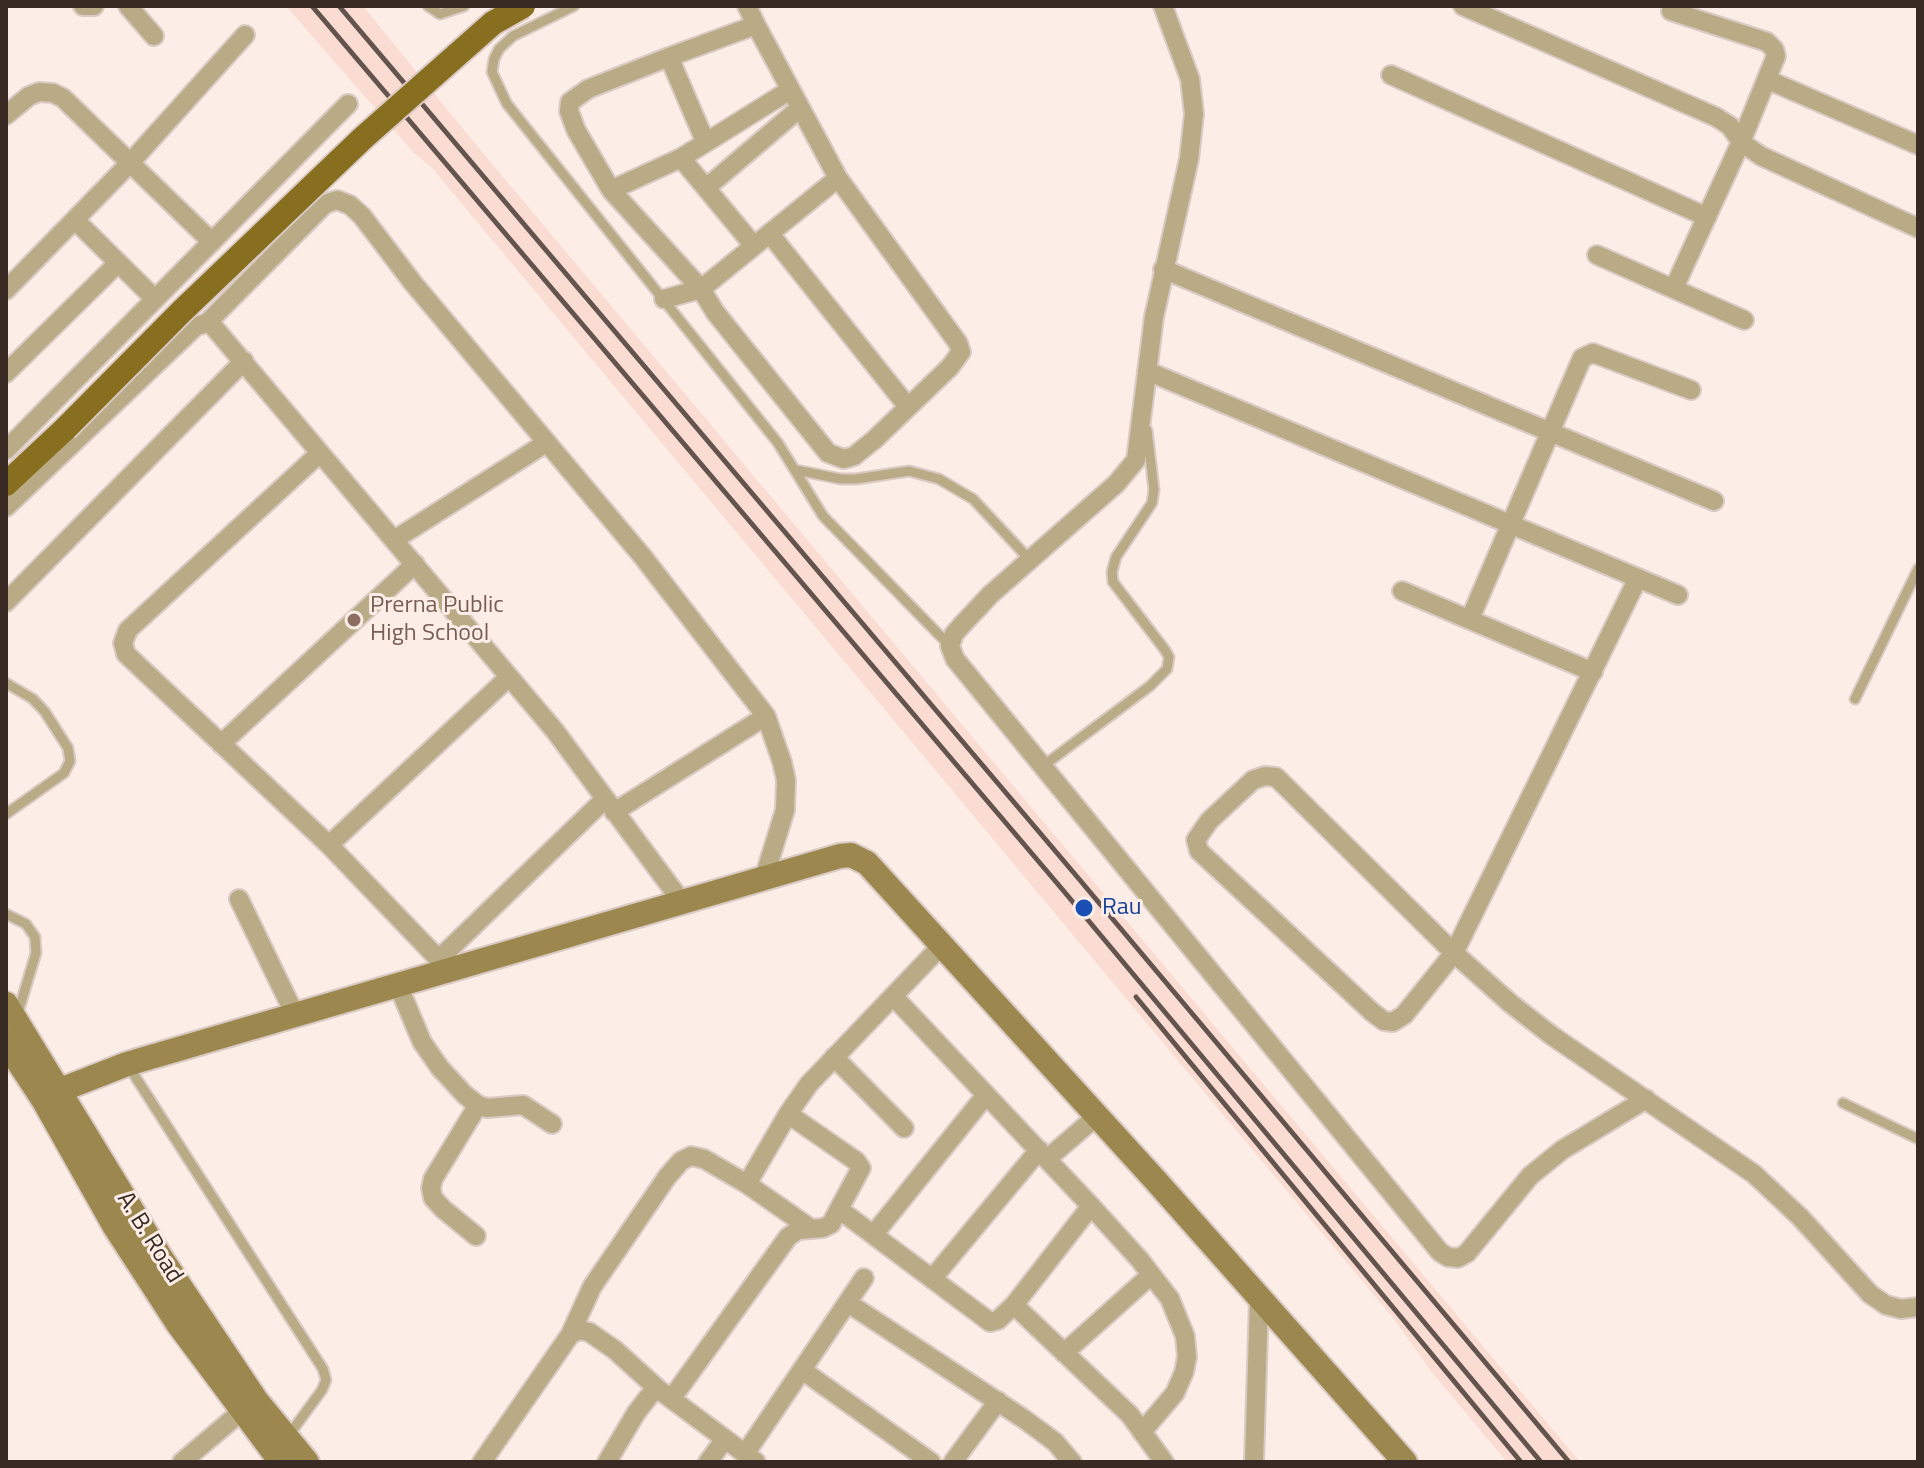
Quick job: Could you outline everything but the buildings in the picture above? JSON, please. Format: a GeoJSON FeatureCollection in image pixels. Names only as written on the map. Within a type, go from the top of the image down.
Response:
{"type":"FeatureCollection","features":[{"type":"Feature","properties":{"kind":"main road"},"geometry":{"type":"LineString","coordinates":[[6,484],[363,138],[493,23],[523,6]]}},
{"type":"Feature","properties":{"kind":"street"},"geometry":{"type":"LineString","coordinates":[[83,6],[94,6]]}},
{"type":"Feature","properties":{"kind":"street"},"geometry":{"type":"LineString","coordinates":[[128,6],[154,36]]}},
{"type":"Feature","properties":{"kind":"street"},"geometry":{"type":"LineString","coordinates":[[747,6],[838,178],[958,343],[961,352],[908,407],[854,456],[844,459],[828,453],[715,312],[701,289],[611,190],[576,130],[569,111],[570,102],[588,89],[756,25]]}},
{"type":"Feature","properties":{"kind":"street"},"geometry":{"type":"LineString","coordinates":[[1163,6],[1190,79],[1194,114],[1189,159],[1163,269],[1136,460],[1131,469],[962,625],[954,634],[950,646],[955,659],[1440,1252],[1458,1258],[1467,1253],[1530,1176],[1562,1150],[1646,1099]]}},
{"type":"Feature","properties":{"kind":"street"},"geometry":{"type":"LineString","coordinates":[[1463,6],[1716,117],[1730,126],[1741,142],[1761,156],[1918,228]]}},
{"type":"Feature","properties":{"kind":"street"},"geometry":{"type":"LineString","coordinates":[[1671,11],[1767,42],[1776,56],[1741,142],[1674,288]]}},
{"type":"Feature","properties":{"kind":"street"},"geometry":{"type":"LineString","coordinates":[[6,290],[130,163],[245,35]]}},
{"type":"Feature","properties":{"kind":"street"},"geometry":{"type":"LineString","coordinates":[[669,57],[705,141]]}},
{"type":"Feature","properties":{"kind":"street"},"geometry":{"type":"LineString","coordinates":[[1391,75],[1707,217]]}},
{"type":"Feature","properties":{"kind":"street"},"geometry":{"type":"LineString","coordinates":[[1768,80],[1918,145]]}},
{"type":"Feature","properties":{"kind":"street"},"geometry":{"type":"LineString","coordinates":[[611,190],[681,158],[790,90]]}},
{"type":"Feature","properties":{"kind":"street"},"geometry":{"type":"LineString","coordinates":[[6,115],[29,96],[39,92],[53,93],[63,98],[212,242]]}},
{"type":"Feature","properties":{"kind":"street"},"geometry":{"type":"LineString","coordinates":[[6,450],[348,104]]}},
{"type":"Feature","properties":{"kind":"street"},"geometry":{"type":"LineString","coordinates":[[706,188],[800,108]]}},
{"type":"Feature","properties":{"kind":"street"},"geometry":{"type":"LineString","coordinates":[[681,158],[754,246]]}},
{"type":"Feature","properties":{"kind":"street"},"geometry":{"type":"LineString","coordinates":[[664,299],[701,289],[838,178]]}},
{"type":"Feature","properties":{"kind":"street"},"geometry":{"type":"LineString","coordinates":[[6,507],[196,326],[207,323],[325,204],[337,200],[350,205],[643,557],[766,716],[786,780],[785,810],[764,878]]}},
{"type":"Feature","properties":{"kind":"street"},"geometry":{"type":"LineString","coordinates":[[75,220],[155,299]]}},
{"type":"Feature","properties":{"kind":"street"},"geometry":{"type":"LineString","coordinates":[[770,234],[908,407]]}},
{"type":"Feature","properties":{"kind":"street"},"geometry":{"type":"LineString","coordinates":[[1597,255],[1744,320]]}},
{"type":"Feature","properties":{"kind":"street"},"geometry":{"type":"LineString","coordinates":[[6,373],[118,263]]}},
{"type":"Feature","properties":{"kind":"street"},"geometry":{"type":"LineString","coordinates":[[1163,269],[1714,501]]}},
{"type":"Feature","properties":{"kind":"street"},"geometry":{"type":"LineString","coordinates":[[207,323],[244,361],[555,731],[682,902]]}},
{"type":"Feature","properties":{"kind":"street"},"geometry":{"type":"LineString","coordinates":[[1470,619],[1582,358],[1593,353],[1691,390]]}},
{"type":"Feature","properties":{"kind":"street"},"geometry":{"type":"LineString","coordinates":[[6,602],[244,361]]}},
{"type":"Feature","properties":{"kind":"street"},"geometry":{"type":"LineString","coordinates":[[1147,371],[1678,595]]}},
{"type":"Feature","properties":{"kind":"street"},"geometry":{"type":"LineString","coordinates":[[394,540],[546,443]]}},
{"type":"Feature","properties":{"kind":"street"},"geometry":{"type":"LineString","coordinates":[[320,453],[128,630],[123,643],[126,654],[329,845],[444,964]]}},
{"type":"Feature","properties":{"kind":"street"},"geometry":{"type":"LineString","coordinates":[[221,744],[415,564]]}},
{"type":"Feature","properties":{"kind":"street"},"geometry":{"type":"LineString","coordinates":[[1638,578],[1454,953],[1404,1015],[1393,1022],[1384,1021],[1199,851],[1196,840],[1201,829],[1253,780],[1265,776],[1276,777],[1454,953],[1551,1035],[1754,1174],[1777,1193],[1870,1294],[1886,1305],[1901,1309],[1918,1307]]}},
{"type":"Feature","properties":{"kind":"street"},"geometry":{"type":"LineString","coordinates":[[1402,591],[1593,672]]}},
{"type":"Feature","properties":{"kind":"street"},"geometry":{"type":"LineString","coordinates":[[329,845],[508,678]]}},
{"type":"Feature","properties":{"kind":"street"},"geometry":{"type":"LineString","coordinates":[[444,964],[610,806],[766,716]]}},
{"type":"Feature","properties":{"kind":"street"},"geometry":{"type":"LineString","coordinates":[[51,1096],[127,1064],[398,985],[444,964],[682,902],[840,856],[860,858],[1097,1116],[1405,1462]]}},
{"type":"Feature","properties":{"kind":"street"},"geometry":{"type":"LineString","coordinates":[[239,899],[295,1015]]}},
{"type":"Feature","properties":{"kind":"street"},"geometry":{"type":"LineString","coordinates":[[747,1184],[809,1084],[942,945]]}},
{"type":"Feature","properties":{"kind":"street"},"geometry":{"type":"LineString","coordinates":[[398,985],[422,1042],[440,1068],[478,1105],[487,1108],[523,1105],[552,1124]]}},
{"type":"Feature","properties":{"kind":"street"},"geometry":{"type":"LineString","coordinates":[[893,996],[1091,1206],[1170,1299],[1180,1323],[1187,1357],[1184,1372],[1175,1393],[1142,1432]]}},
{"type":"Feature","properties":{"kind":"street","name":"A. B. Road"},"geometry":{"type":"LineString","coordinates":[[11,1012],[115,1227],[178,1324],[242,1411],[284,1450],[307,1462]]}},
{"type":"Feature","properties":{"kind":"street","name":"A. B. Road"},"geometry":{"type":"LineString","coordinates":[[6,1043],[51,1096],[256,1400],[284,1450]]}},
{"type":"Feature","properties":{"kind":"street"},"geometry":{"type":"LineString","coordinates":[[834,1057],[904,1128]]}},
{"type":"Feature","properties":{"kind":"street"},"geometry":{"type":"LineString","coordinates":[[874,1234],[986,1095]]}},
{"type":"Feature","properties":{"kind":"street"},"geometry":{"type":"LineString","coordinates":[[476,1236],[443,1209],[433,1198],[431,1188],[433,1179],[478,1105]]}},
{"type":"Feature","properties":{"kind":"street"},"geometry":{"type":"LineString","coordinates":[[607,1462],[650,1395],[665,1394],[788,1237],[798,1230],[823,1228],[831,1224],[840,1210],[861,1168],[856,1161],[788,1114]]}},
{"type":"Feature","properties":{"kind":"street"},"geometry":{"type":"LineString","coordinates":[[932,1279],[1043,1155],[1097,1116]]}},
{"type":"Feature","properties":{"kind":"street"},"geometry":{"type":"LineString","coordinates":[[482,1462],[570,1335],[592,1287],[681,1161],[691,1156],[704,1159],[747,1184],[810,1228]]}},
{"type":"Feature","properties":{"kind":"street"},"geometry":{"type":"LineString","coordinates":[[840,1210],[990,1322],[1005,1315],[1014,1305],[1091,1206]]}},
{"type":"Feature","properties":{"kind":"street"},"geometry":{"type":"LineString","coordinates":[[1064,1353],[1151,1275]]}},
{"type":"Feature","properties":{"kind":"street"},"geometry":{"type":"LineString","coordinates":[[570,1335],[579,1330],[589,1332],[750,1458],[802,1370],[864,1278]]}},
{"type":"Feature","properties":{"kind":"street"},"geometry":{"type":"LineString","coordinates":[[1254,1462],[1259,1301]]}},
{"type":"Feature","properties":{"kind":"street"},"geometry":{"type":"LineString","coordinates":[[848,1303],[998,1401],[1055,1442],[1067,1459]]}},
{"type":"Feature","properties":{"kind":"street"},"geometry":{"type":"LineString","coordinates":[[1014,1305],[1130,1415],[1164,1462]]}},
{"type":"Feature","properties":{"kind":"street"},"geometry":{"type":"LineString","coordinates":[[802,1370],[931,1462]]}},
{"type":"Feature","properties":{"kind":"street"},"geometry":{"type":"LineString","coordinates":[[953,1462],[998,1401]]}},
{"type":"Feature","properties":{"kind":"street"},"geometry":{"type":"LineString","coordinates":[[182,1462],[242,1411]]}},
{"type":"Feature","properties":{"kind":"street"},"geometry":{"type":"LineString","coordinates":[[708,1462],[725,1439]]}},
{"type":"Feature","properties":{"kind":"lane"},"geometry":{"type":"LineString","coordinates":[[428,6],[440,14],[464,6]]}},
{"type":"Feature","properties":{"kind":"lane"},"geometry":{"type":"LineString","coordinates":[[574,6],[513,36],[499,49],[492,72],[507,104],[778,443],[823,516],[950,646]]}},
{"type":"Feature","properties":{"kind":"lane"},"geometry":{"type":"LineString","coordinates":[[1043,766],[1150,686],[1167,669],[1169,657],[1113,582],[1112,572],[1116,557],[1147,513],[1154,490],[1143,405]]}},
{"type":"Feature","properties":{"kind":"lane"},"geometry":{"type":"LineString","coordinates":[[796,470],[841,479],[909,471],[939,479],[973,499],[1030,560]]}},
{"type":"Feature","properties":{"kind":"lane"},"geometry":{"type":"LineString","coordinates":[[1855,699],[1918,569]]}},
{"type":"Feature","properties":{"kind":"lane"},"geometry":{"type":"LineString","coordinates":[[6,683],[33,699],[45,712],[68,748],[70,761],[64,773],[6,814]]}},
{"type":"Feature","properties":{"kind":"lane"},"geometry":{"type":"LineString","coordinates":[[6,914],[26,924],[35,937],[36,953],[11,1012]]}},
{"type":"Feature","properties":{"kind":"lane"},"geometry":{"type":"LineString","coordinates":[[127,1064],[323,1369],[326,1380],[322,1390],[284,1450]]}},
{"type":"Feature","properties":{"kind":"lane"},"geometry":{"type":"LineString","coordinates":[[1843,1103],[1918,1139]]}},
{"type":"Feature","properties":{"kind":"shaded area"},"geometry":{"type":"Polygon","coordinates":[[[286,6],[363,6],[1580,1462],[1507,1462],[1434,1375],[1394,1319],[432,168],[414,153],[286,6]]]}},
{"type":"Feature","properties":{"kind":"railway"},"geometry":{"type":"LineString","coordinates":[[312,6],[1062,889],[1541,1462]]}},
{"type":"Feature","properties":{"kind":"railway"},"geometry":{"type":"LineString","coordinates":[[339,6],[1569,1462]]}},
{"type":"Feature","properties":{"kind":"railway"},"geometry":{"type":"LineString","coordinates":[[1136,997],[1521,1462]]}},
{"type":"Feature","properties":{"kind":"place","name":"Prerna Public High School"},"geometry":{"type":"Point","coordinates":[354,620]}},
{"type":"Feature","properties":{"kind":"place","name":"Rau"},"geometry":{"type":"Point","coordinates":[1084,908]}}]}
